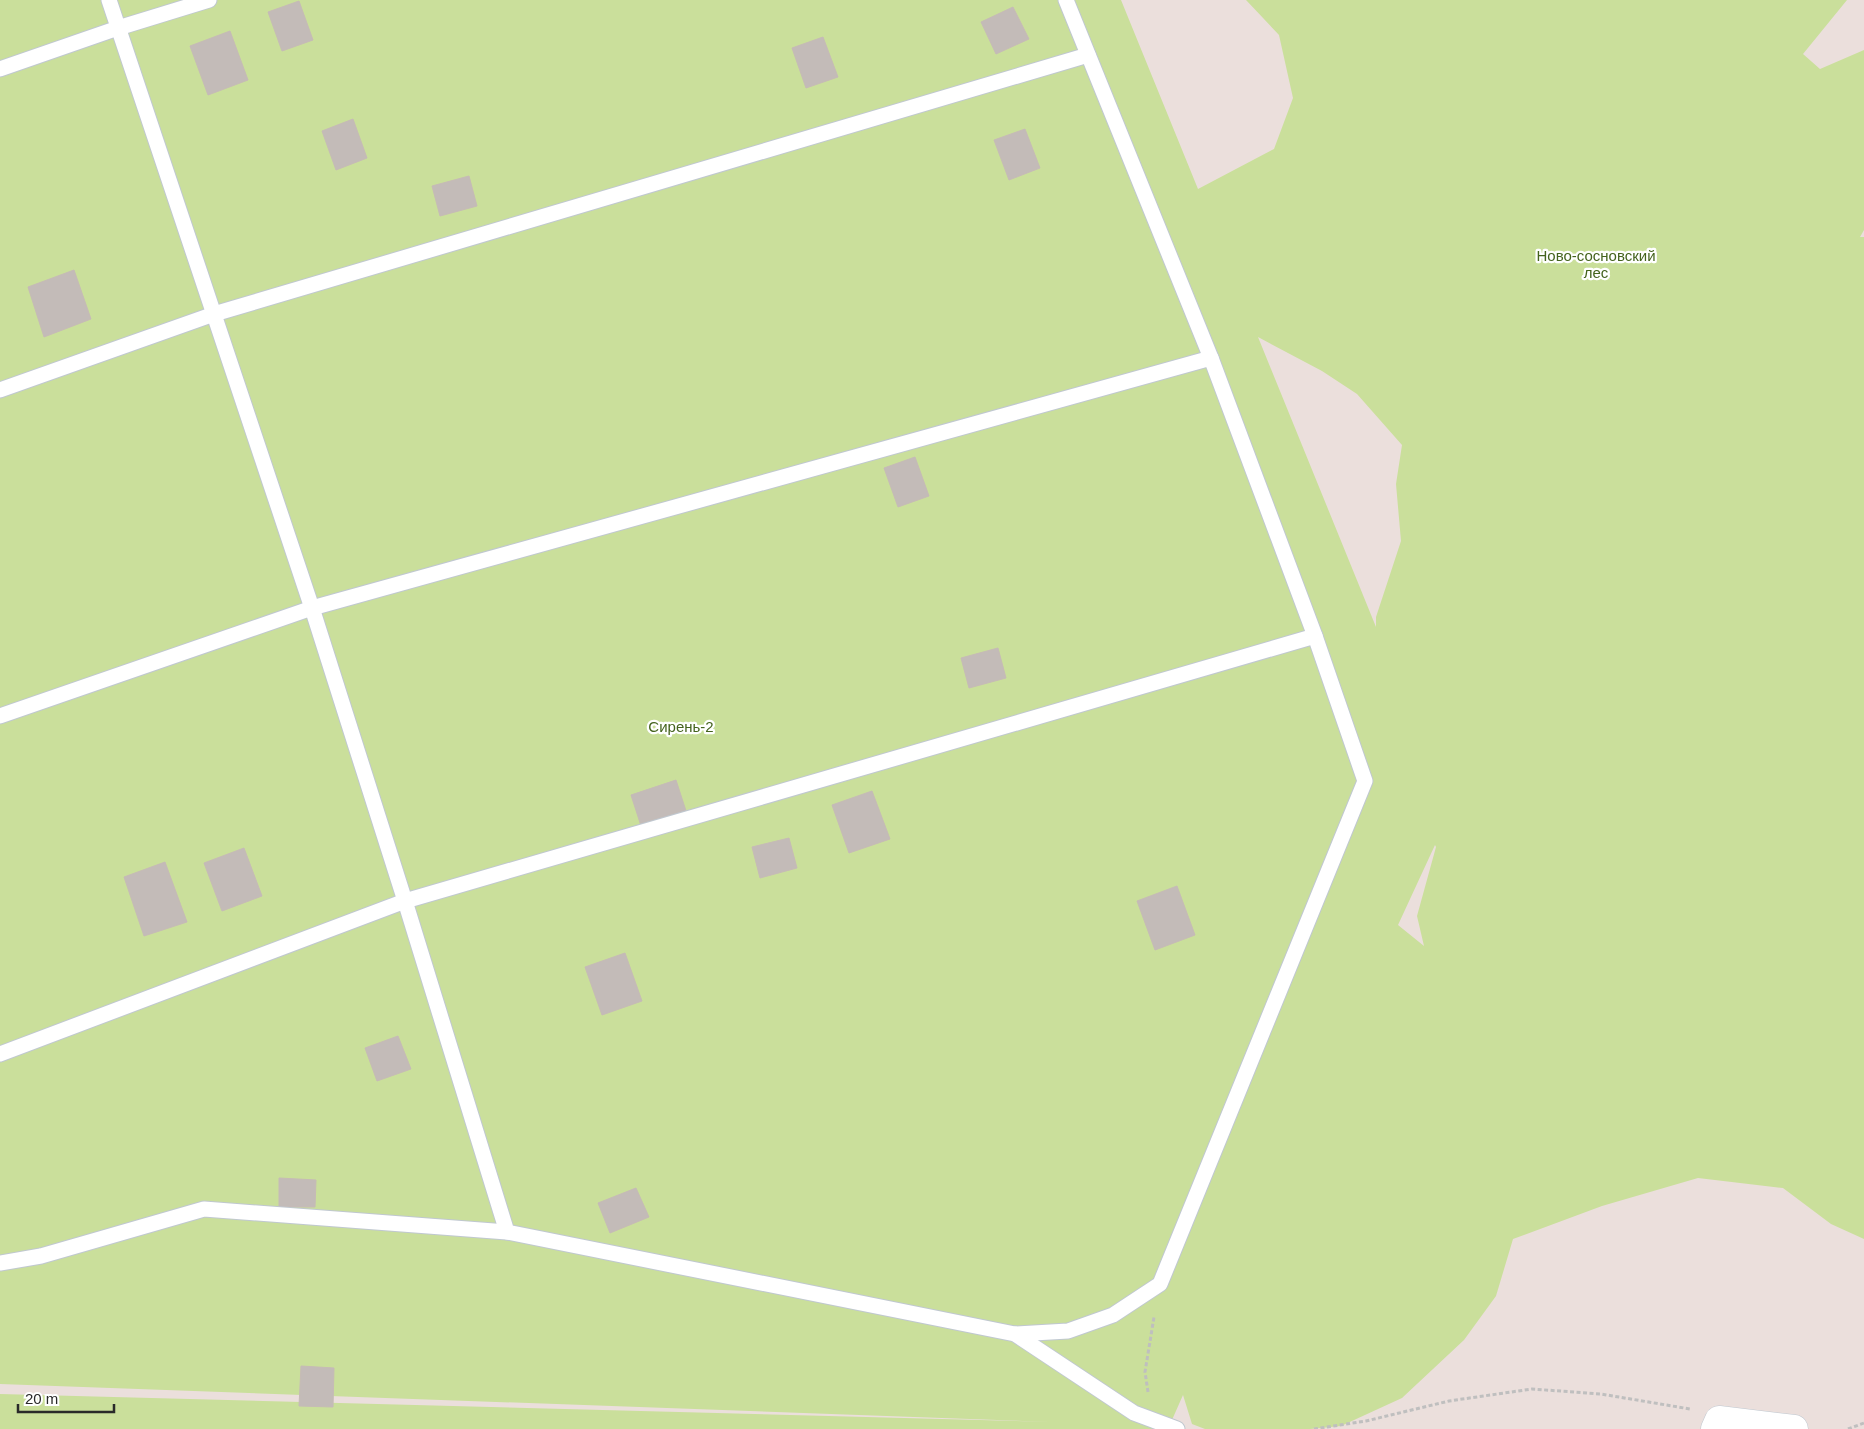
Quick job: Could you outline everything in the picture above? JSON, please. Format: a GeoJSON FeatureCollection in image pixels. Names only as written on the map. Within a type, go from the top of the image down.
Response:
{"type":"FeatureCollection","features":[{"type":"Feature","properties":{"kind":"street"},"geometry":{"type":"LineString","coordinates":[[1717,1425],[1794,1429]]}},
{"type":"Feature","properties":{"kind":"lane"},"geometry":{"type":"LineString","coordinates":[[109,0],[312,608],[405,900],[507,1232]]}},
{"type":"Feature","properties":{"kind":"lane"},"geometry":{"type":"LineString","coordinates":[[0,69],[118,28],[209,0]]}},
{"type":"Feature","properties":{"kind":"lane"},"geometry":{"type":"LineString","coordinates":[[0,1263],[41,1256],[204,1209],[507,1232],[1015,1334],[1068,1331],[1113,1315],[1160,1284],[1365,781],[1315,636],[1210,358],[1066,0]]}},
{"type":"Feature","properties":{"kind":"lane"},"geometry":{"type":"LineString","coordinates":[[0,390],[214,314],[1088,55]]}},
{"type":"Feature","properties":{"kind":"lane"},"geometry":{"type":"LineString","coordinates":[[0,716],[312,608],[1210,358]]}},
{"type":"Feature","properties":{"kind":"lane"},"geometry":{"type":"LineString","coordinates":[[0,1054],[405,900],[1315,636]]}},
{"type":"Feature","properties":{"kind":"lane"},"geometry":{"type":"LineString","coordinates":[[1015,1334],[1134,1413],[1177,1429]]}},
{"type":"Feature","properties":{"kind":"path"},"geometry":{"type":"LineString","coordinates":[[1152,1420],[1145,1372],[1160,1284]]}},
{"type":"Feature","properties":{"kind":"path"},"geometry":{"type":"LineString","coordinates":[[1314,1429],[1366,1421],[1449,1401],[1532,1389],[1601,1394],[1695,1410],[1717,1425]]}},
{"type":"Feature","properties":{"kind":"path"},"geometry":{"type":"LineString","coordinates":[[1848,1429],[1864,1423]]}},
{"type":"Feature","properties":{"kind":"green space","name":"Сирень-2"},"geometry":{"type":"Polygon","coordinates":[[[0,0],[1121,0],[1198,189],[1274,149],[1293,98],[1279,35],[1246,0],[1847,0],[1803,54],[1820,69],[1864,50],[1864,230],[1860,237],[1864,237],[1864,1239],[1831,1224],[1783,1188],[1698,1178],[1602,1206],[1513,1239],[1496,1296],[1464,1340],[1402,1398],[1341,1426],[1310,1429],[1205,1429],[1192,1424],[1183,1395],[1168,1429],[0,1429],[0,1394],[1053,1422],[0,1384],[0,0]],[[1258,337],[1376,627],[1376,617],[1401,541],[1396,484],[1402,445],[1357,394],[1322,371],[1258,337]],[[1435,845],[1398,925],[1424,946],[1417,916],[1435,845]]]}},
{"type":"Feature","properties":{"kind":"building"},"geometry":{"type":"Polygon","coordinates":[[[299,1],[313,40],[282,51],[268,12],[299,1]]]}},
{"type":"Feature","properties":{"kind":"building"},"geometry":{"type":"Polygon","coordinates":[[[1013,7],[1029,39],[996,54],[981,22],[1013,7]]]}},
{"type":"Feature","properties":{"kind":"building"},"geometry":{"type":"Polygon","coordinates":[[[230,31],[248,80],[208,95],[190,46],[230,31]]]}},
{"type":"Feature","properties":{"kind":"building"},"geometry":{"type":"Polygon","coordinates":[[[823,37],[838,77],[806,88],[792,48],[823,37]]]}},
{"type":"Feature","properties":{"kind":"building"},"geometry":{"type":"Polygon","coordinates":[[[353,119],[367,158],[336,170],[322,131],[353,119]]]}},
{"type":"Feature","properties":{"kind":"building"},"geometry":{"type":"Polygon","coordinates":[[[1025,129],[1040,168],[1009,180],[994,140],[1025,129]]]}},
{"type":"Feature","properties":{"kind":"building"},"geometry":{"type":"Polygon","coordinates":[[[469,176],[477,206],[440,216],[432,186],[469,176]]]}},
{"type":"Feature","properties":{"kind":"building"},"geometry":{"type":"Polygon","coordinates":[[[74,270],[91,319],[44,337],[28,287],[74,270]]]}},
{"type":"Feature","properties":{"kind":"building"},"geometry":{"type":"Polygon","coordinates":[[[915,457],[929,496],[898,507],[884,468],[915,457]]]}},
{"type":"Feature","properties":{"kind":"building"},"geometry":{"type":"Polygon","coordinates":[[[998,648],[1006,678],[969,688],[961,658],[998,648]]]}},
{"type":"Feature","properties":{"kind":"building"},"geometry":{"type":"Polygon","coordinates":[[[676,780],[687,814],[642,829],[631,795],[676,780]]]}},
{"type":"Feature","properties":{"kind":"building"},"geometry":{"type":"Polygon","coordinates":[[[872,791],[890,839],[849,853],[832,805],[872,791]]]}},
{"type":"Feature","properties":{"kind":"building"},"geometry":{"type":"Polygon","coordinates":[[[789,838],[797,868],[760,878],[752,847],[789,838]]]}},
{"type":"Feature","properties":{"kind":"building"},"geometry":{"type":"Polygon","coordinates":[[[244,848],[262,896],[222,911],[204,863],[244,848]]]}},
{"type":"Feature","properties":{"kind":"building"},"geometry":{"type":"Polygon","coordinates":[[[165,862],[187,922],[144,936],[124,877],[165,862]]]}},
{"type":"Feature","properties":{"kind":"building"},"geometry":{"type":"Polygon","coordinates":[[[1177,886],[1195,935],[1155,950],[1137,901],[1177,886]]]}},
{"type":"Feature","properties":{"kind":"building"},"geometry":{"type":"Polygon","coordinates":[[[625,953],[642,1001],[602,1015],[585,967],[625,953]]]}},
{"type":"Feature","properties":{"kind":"building"},"geometry":{"type":"Polygon","coordinates":[[[398,1036],[411,1069],[377,1081],[365,1048],[398,1036]]]}},
{"type":"Feature","properties":{"kind":"building"},"geometry":{"type":"Polygon","coordinates":[[[279,1178],[316,1180],[315,1207],[279,1207],[279,1178]]]}},
{"type":"Feature","properties":{"kind":"building"},"geometry":{"type":"Polygon","coordinates":[[[636,1188],[649,1217],[610,1233],[598,1203],[636,1188]]]}},
{"type":"Feature","properties":{"kind":"building"},"geometry":{"type":"Polygon","coordinates":[[[301,1366],[334,1368],[333,1407],[299,1406],[301,1366]]]}},
{"type":"Feature","properties":{"kind":"park label","name":"Ново-сосновский лес"},"geometry":{"type":"Point","coordinates":[1596,264]}}]}
